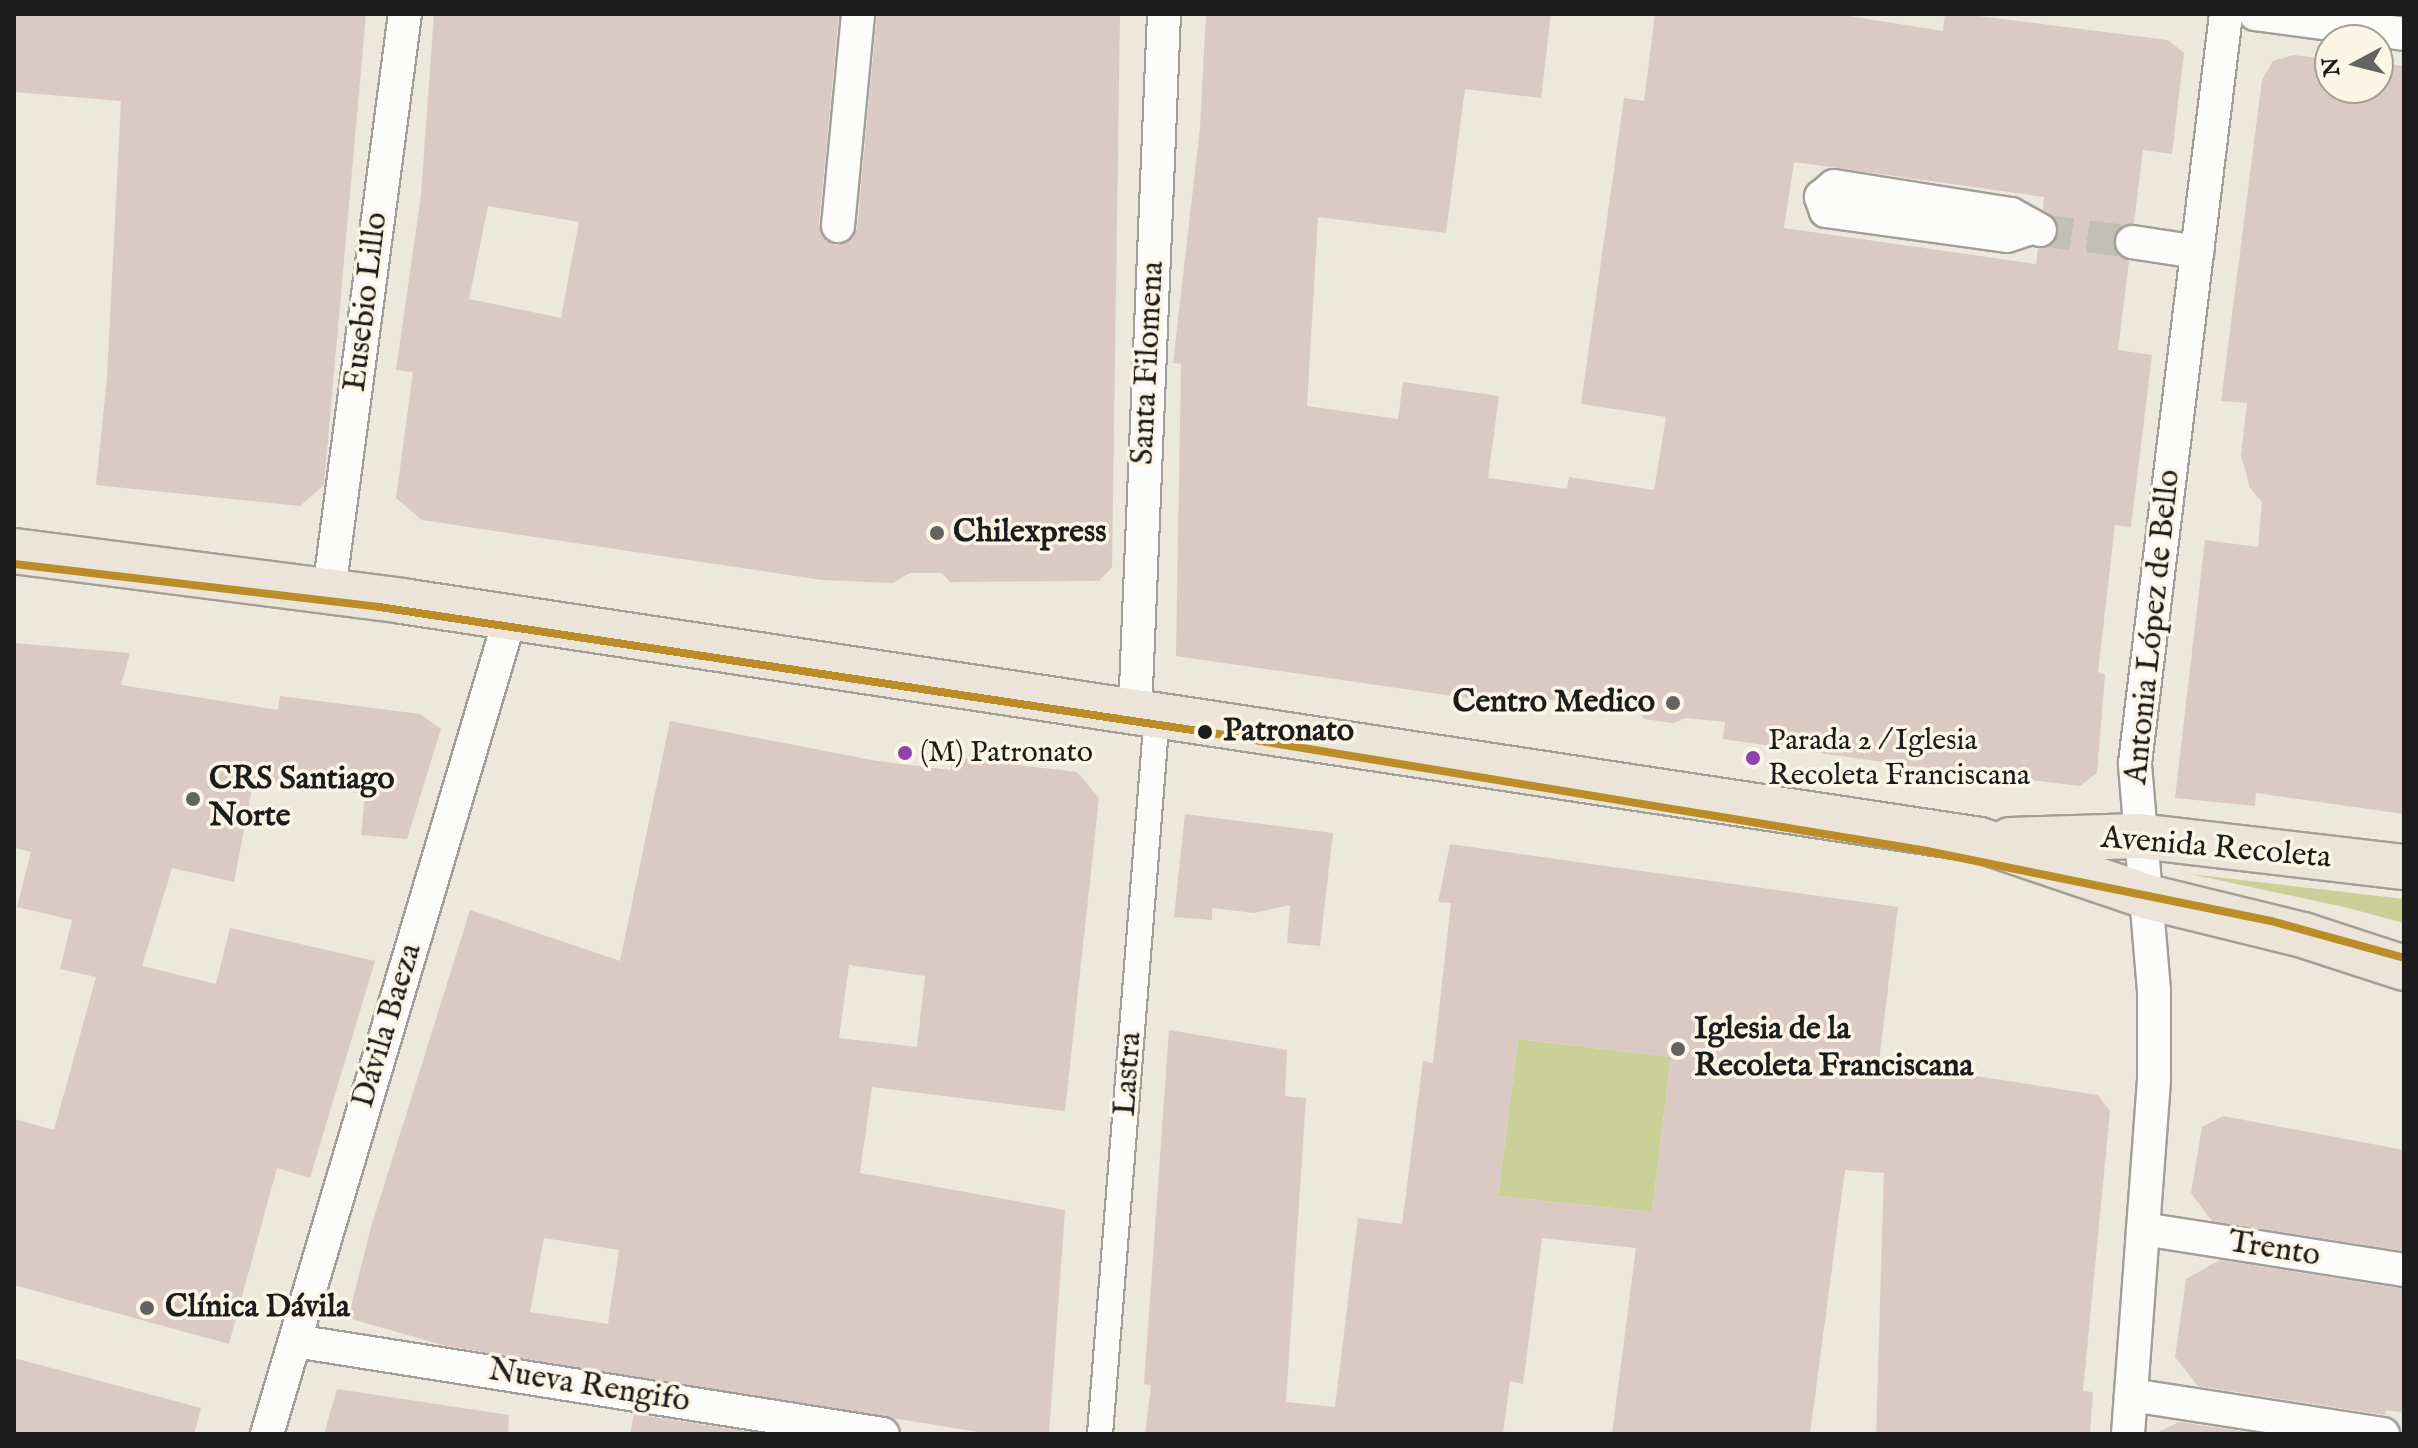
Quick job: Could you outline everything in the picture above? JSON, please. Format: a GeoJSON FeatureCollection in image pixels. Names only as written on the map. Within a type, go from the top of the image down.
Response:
{"type":"FeatureCollection","features":[{"type":"Feature","properties":{"kind":"main road","name":"Avenida Recoleta"},"geometry":{"type":"LineString","coordinates":[[14,551],[329,591],[1980,840],[2148,897],[2303,935],[2404,968]]}},
{"type":"Feature","properties":{"kind":"main road","name":"Avenida Recoleta"},"geometry":{"type":"LineString","coordinates":[[1980,840],[2139,836],[2404,867]]}},
{"type":"Feature","properties":{"kind":"street","name":"Eusebio Lillo"},"geometry":{"type":"LineString","coordinates":[[329,591],[405,14]]}},
{"type":"Feature","properties":{"kind":"street"},"geometry":{"type":"LineString","coordinates":[[838,226],[858,14]]}},
{"type":"Feature","properties":{"kind":"street","name":"Santa Filomena"},"geometry":{"type":"LineString","coordinates":[[1146,713],[1164,14]]}},
{"type":"Feature","properties":{"kind":"street","name":"Antonia López de Bello"},"geometry":{"type":"LineString","coordinates":[[2128,1434],[2154,1079],[2148,897],[2139,836],[2135,763],[2226,14]]}},
{"type":"Feature","properties":{"kind":"street"},"geometry":{"type":"LineString","coordinates":[[2255,14],[2404,34]]}},
{"type":"Feature","properties":{"kind":"street"},"geometry":{"type":"LineString","coordinates":[[1834,186],[2011,214],[2023,218],[2035,229],[2007,236],[1826,211],[1821,197],[1834,186]]}},
{"type":"Feature","properties":{"kind":"street"},"geometry":{"type":"LineString","coordinates":[[2132,242],[2197,252]]}},
{"type":"Feature","properties":{"kind":"street","name":"Dávila Baeza"},"geometry":{"type":"LineString","coordinates":[[267,1434],[510,618]]}},
{"type":"Feature","properties":{"kind":"street","name":"Lastra"},"geometry":{"type":"LineString","coordinates":[[1100,1434],[1146,713]]}},
{"type":"Feature","properties":{"kind":"street","name":"Trento"},"geometry":{"type":"LineString","coordinates":[[2143,1229],[2404,1270]]}},
{"type":"Feature","properties":{"kind":"street","name":"Nueva Rengifo"},"geometry":{"type":"LineString","coordinates":[[295,1341],[883,1434]]}},
{"type":"Feature","properties":{"kind":"street"},"geometry":{"type":"LineString","coordinates":[[2131,1395],[2383,1434]]}},
{"type":"Feature","properties":{"kind":"green space"},"geometry":{"type":"Polygon","coordinates":[[[2190,874],[2404,899],[2404,923],[2344,907],[2190,874]]]}},
{"type":"Feature","properties":{"kind":"green space"},"geometry":{"type":"Polygon","coordinates":[[[1518,1039],[1671,1057],[1652,1212],[1498,1196],[1518,1039]]]}},
{"type":"Feature","properties":{"kind":"building"},"geometry":{"type":"Polygon","coordinates":[[[14,14],[366,14],[324,485],[300,506],[96,485],[107,377],[121,101],[14,92],[14,14]]]}},
{"type":"Feature","properties":{"kind":"building"},"geometry":{"type":"Polygon","coordinates":[[[434,14],[839,14],[819,224],[826,241],[837,245],[853,238],[857,228],[877,14],[1120,14],[1112,567],[1099,581],[950,582],[942,573],[910,573],[893,583],[822,580],[422,520],[396,498],[413,372],[396,370],[421,195],[434,14]],[[488,206],[469,299],[561,318],[579,222],[488,206]]]}},
{"type":"Feature","properties":{"kind":"building"},"geometry":{"type":"Polygon","coordinates":[[[1206,14],[1551,14],[1541,98],[1465,89],[1446,233],[1318,217],[1307,406],[1398,419],[1403,382],[1499,396],[1488,478],[1567,489],[1569,477],[1654,490],[1666,417],[1581,404],[1624,98],[1644,101],[1655,14],[1836,14],[1943,31],[1945,14],[1962,14],[2168,40],[2184,53],[2172,154],[2143,150],[2134,223],[2118,230],[2113,240],[2120,256],[2129,261],[2118,350],[2152,355],[2131,527],[2115,525],[2098,672],[2105,675],[2097,773],[2080,786],[1911,766],[1723,739],[1725,722],[1686,718],[1673,723],[1644,719],[1640,712],[1537,698],[1535,708],[1176,656],[1181,364],[1173,363],[1200,128],[1206,14]],[[1794,162],[1784,228],[2036,264],[2038,248],[2057,238],[2057,221],[2043,210],[2044,197],[1794,162]]]}},
{"type":"Feature","properties":{"kind":"building"},"geometry":{"type":"Polygon","coordinates":[[[2293,55],[2314,57],[2314,104],[2394,104],[2394,65],[2404,66],[2404,814],[2256,793],[2255,806],[2175,798],[2205,540],[2258,547],[2262,502],[2250,488],[2241,455],[2247,403],[2221,401],[2262,80],[2273,61],[2293,55]]]}},
{"type":"Feature","properties":{"kind":"building"},"geometry":{"type":"Polygon","coordinates":[[[14,643],[130,653],[121,685],[278,710],[280,696],[420,714],[441,729],[407,839],[361,835],[365,794],[254,778],[234,882],[172,868],[142,966],[216,984],[230,928],[375,961],[310,1178],[277,1168],[229,1344],[14,1285],[14,1119],[54,1130],[96,977],[60,969],[72,920],[17,907],[31,852],[14,848],[14,643]]]}},
{"type":"Feature","properties":{"kind":"building"},"geometry":{"type":"Polygon","coordinates":[[[670,721],[877,761],[951,770],[951,757],[1077,772],[1099,798],[1065,1111],[872,1087],[860,1173],[1065,1210],[1049,1434],[991,1434],[446,1346],[348,1318],[371,1227],[470,910],[620,961],[670,721]],[[849,965],[839,1038],[917,1047],[925,976],[849,965]],[[544,1238],[530,1312],[608,1324],[619,1250],[544,1238]]]}},
{"type":"Feature","properties":{"kind":"building"},"geometry":{"type":"Polygon","coordinates":[[[1185,814],[1333,833],[1320,946],[1287,943],[1290,905],[1254,913],[1212,908],[1212,920],[1174,917],[1185,814]]]}},
{"type":"Feature","properties":{"kind":"building"},"geometry":{"type":"Polygon","coordinates":[[[1450,844],[1898,907],[1879,1061],[2098,1095],[2110,1111],[2083,1391],[2093,1392],[2090,1434],[1876,1434],[1884,1173],[1845,1170],[1810,1434],[1612,1434],[1636,1248],[1542,1238],[1523,1384],[1510,1381],[1503,1434],[1145,1434],[1151,1385],[1144,1384],[1169,1030],[1287,1050],[1285,1096],[1306,1098],[1286,1402],[1335,1407],[1358,1218],[1402,1224],[1423,1061],[1433,1063],[1451,903],[1438,902],[1450,844]],[[1518,1039],[1498,1196],[1652,1212],[1671,1057],[1518,1039]]]}},
{"type":"Feature","properties":{"kind":"building"},"geometry":{"type":"Polygon","coordinates":[[[2223,1116],[2404,1150],[2404,1251],[2212,1221],[2191,1193],[2202,1127],[2223,1116]]]}},
{"type":"Feature","properties":{"kind":"building"},"geometry":{"type":"Polygon","coordinates":[[[2220,1260],[2404,1289],[2404,1413],[2386,1410],[2385,1415],[2198,1386],[2175,1357],[2186,1279],[2220,1260]]]}},
{"type":"Feature","properties":{"kind":"building"},"geometry":{"type":"Polygon","coordinates":[[[14,1358],[201,1408],[194,1434],[14,1434],[14,1358]]]}},
{"type":"Feature","properties":{"kind":"building"},"geometry":{"type":"Polygon","coordinates":[[[337,1389],[509,1415],[508,1434],[324,1434],[337,1389]]]}},
{"type":"Feature","properties":{"kind":"building"},"geometry":{"type":"Polygon","coordinates":[[[634,1414],[758,1433],[758,1434],[630,1434],[634,1414]]]}},
{"type":"Feature","properties":{"kind":"building"},"geometry":{"type":"Polygon","coordinates":[[[2179,1422],[2259,1434],[2154,1434],[2179,1422]]]}},
{"type":"Feature","properties":{"kind":"tunnel"},"geometry":{"type":"LineString","coordinates":[[2040,230],[2132,242]]}},
{"type":"Feature","properties":{"kind":"transit line"},"geometry":{"type":"LineString","coordinates":[[14,564],[379,607],[1206,732],[1927,851],[2271,921],[2404,958]]}},
{"type":"Feature","properties":{"kind":"place","name":"Chilexpress"},"geometry":{"type":"Point","coordinates":[937,533]}},
{"type":"Feature","properties":{"kind":"place","name":"Centro Medico"},"geometry":{"type":"Point","coordinates":[1673,703]}},
{"type":"Feature","properties":{"kind":"place","name":"Patronato"},"geometry":{"type":"Point","coordinates":[1205,732]}},
{"type":"Feature","properties":{"kind":"place","name":"(M) Patronato"},"geometry":{"type":"Point","coordinates":[905,753]}},
{"type":"Feature","properties":{"kind":"place","name":"Parada 2 / Iglesia Recoleta Franciscana"},"geometry":{"type":"Point","coordinates":[1753,758]}},
{"type":"Feature","properties":{"kind":"place","name":"CRS Santiago Norte"},"geometry":{"type":"Point","coordinates":[193,799]}},
{"type":"Feature","properties":{"kind":"place","name":"Iglesia de la Recoleta Franciscana"},"geometry":{"type":"Point","coordinates":[1678,1049]}},
{"type":"Feature","properties":{"kind":"place","name":"Clínica Dávila"},"geometry":{"type":"Point","coordinates":[147,1308]}}]}
